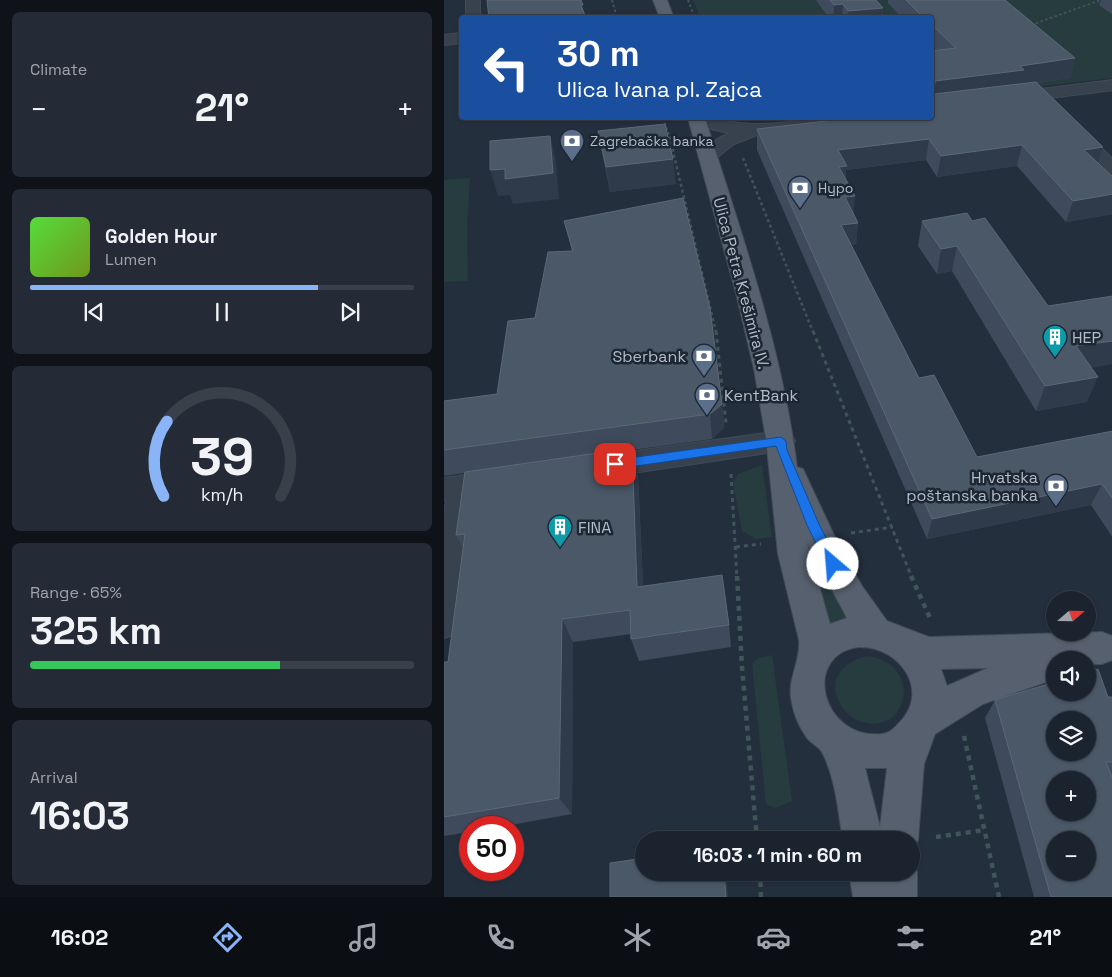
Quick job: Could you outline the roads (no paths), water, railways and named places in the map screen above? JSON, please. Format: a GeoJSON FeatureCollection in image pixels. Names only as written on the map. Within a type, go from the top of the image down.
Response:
{"type":"FeatureCollection","features":[{"type":"Feature","properties":{"kind":"main road","name":"Ulica Petra Krešimira IV."},"geometry":{"type":"LineString","coordinates":[[697,120],[745,284],[774,404],[781,446],[791,541],[817,638],[817,654]]}},
{"type":"Feature","properties":{"kind":"main road","name":"Ulica Petra Krešimira IV."},"geometry":{"type":"LineString","coordinates":[[781,446],[823,545],[859,612],[876,632]]}},
{"type":"Feature","properties":{"kind":"main road"},"geometry":{"type":"LineString","coordinates":[[1046,666],[960,696],[942,706],[897,747],[876,752],[854,749],[834,739],[820,724],[810,707],[807,688],[809,670],[817,654],[829,642],[843,635],[860,631],[876,632],[894,638],[909,648],[929,654],[1107,647]]}},
{"type":"Feature","properties":{"kind":"main road"},"geometry":{"type":"LineString","coordinates":[[1094,651],[1107,647]]}},
{"type":"Feature","properties":{"kind":"main road"},"geometry":{"type":"LineString","coordinates":[[909,648],[922,664],[930,682],[931,701],[906,764],[912,831]]}},
{"type":"Feature","properties":{"kind":"main road"},"geometry":{"type":"LineString","coordinates":[[834,739],[846,768],[861,831]]}},
{"type":"Feature","properties":{"kind":"main road"},"geometry":{"type":"LineString","coordinates":[[870,881],[873,897]]}},
{"type":"Feature","properties":{"kind":"main road"},"geometry":{"type":"LineString","coordinates":[[897,881],[897,897]]}},
{"type":"Feature","properties":{"kind":"street"},"geometry":{"type":"LineString","coordinates":[[473,0],[474,15]]}},
{"type":"Feature","properties":{"kind":"street"},"geometry":{"type":"LineString","coordinates":[[444,40],[459,38]]}},
{"type":"Feature","properties":{"kind":"street"},"geometry":{"type":"LineString","coordinates":[[989,101],[1112,85]]}},
{"type":"Feature","properties":{"kind":"street"},"geometry":{"type":"LineString","coordinates":[[1038,95],[1051,108]]}},
{"type":"Feature","properties":{"kind":"street"},"geometry":{"type":"LineString","coordinates":[[709,120],[724,126],[760,129],[838,120]]}},
{"type":"Feature","properties":{"kind":"street"},"geometry":{"type":"LineString","coordinates":[[1064,120],[1103,159],[1112,180]]}},
{"type":"Feature","properties":{"kind":"street"},"geometry":{"type":"LineString","coordinates":[[707,156],[728,140],[760,129]]}},
{"type":"Feature","properties":{"kind":"street"},"geometry":{"type":"LineString","coordinates":[[571,470],[729,448],[781,446]]}},
{"type":"Feature","properties":{"kind":"street"},"geometry":{"type":"LineString","coordinates":[[444,622],[453,488],[522,478]]}},
{"type":"Feature","properties":{"kind":"place","name":"Zagrebačka banka"},"geometry":{"type":"Point","coordinates":[572,162]}},
{"type":"Feature","properties":{"kind":"place","name":"Hypo"},"geometry":{"type":"Point","coordinates":[800,209]}},
{"type":"Feature","properties":{"kind":"place","name":"HEP"},"geometry":{"type":"Point","coordinates":[1055,358]}},
{"type":"Feature","properties":{"kind":"place","name":"Sberbank"},"geometry":{"type":"Point","coordinates":[704,377]}},
{"type":"Feature","properties":{"kind":"place","name":"KentBank"},"geometry":{"type":"Point","coordinates":[707,416]}},
{"type":"Feature","properties":{"kind":"place","name":"Hrvatska poštanska banka"},"geometry":{"type":"Point","coordinates":[1056,507]}},
{"type":"Feature","properties":{"kind":"place","name":"FINA"},"geometry":{"type":"Point","coordinates":[560,548]}}]}
